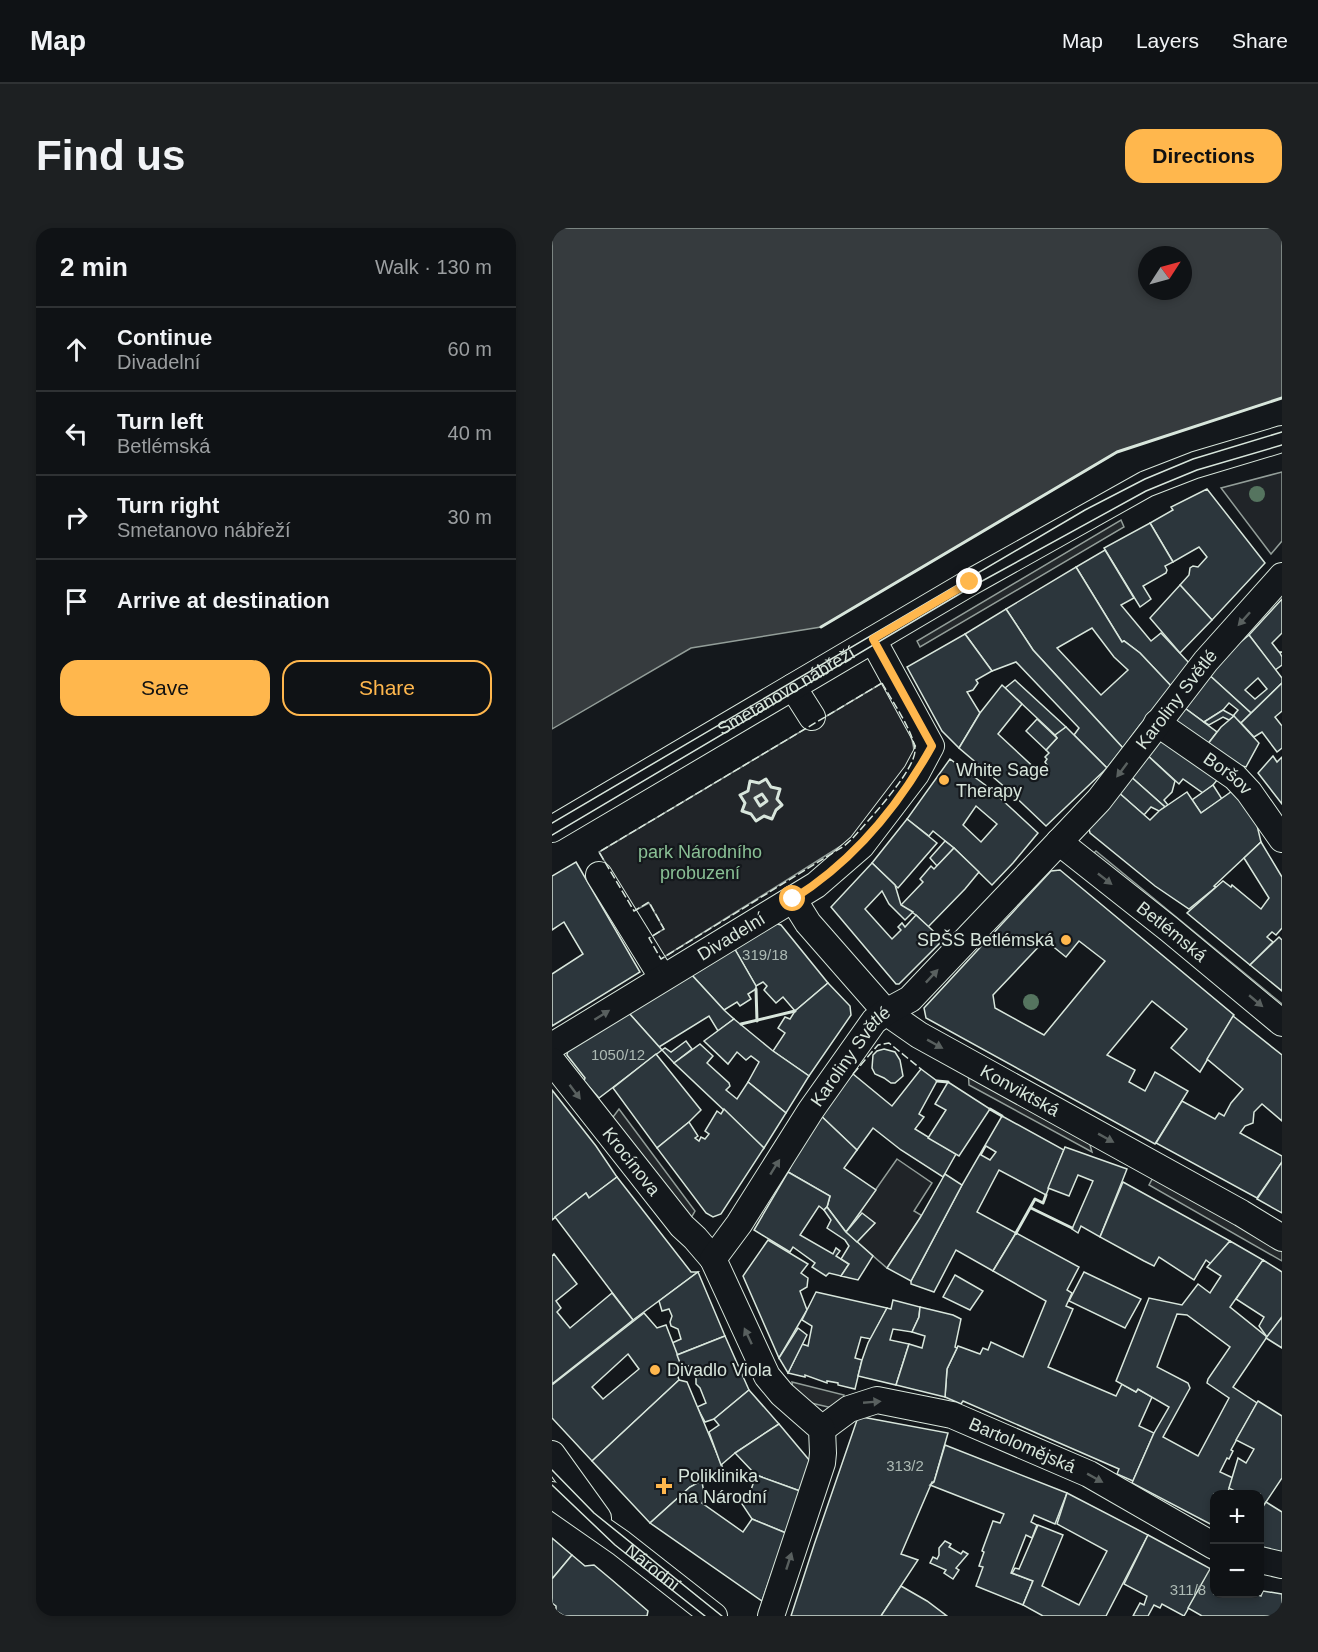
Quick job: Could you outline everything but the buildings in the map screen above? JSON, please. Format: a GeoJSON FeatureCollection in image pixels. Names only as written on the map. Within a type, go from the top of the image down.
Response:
{"type":"FeatureCollection","features":[{"type":"Feature","properties":{"kind":"street","name":"Smetanovo nábřeží"},"geometry":{"type":"LineString","coordinates":[[552,829],[970,582],[1146,484],[1195,465],[1282,439]]}},
{"type":"Feature","properties":{"kind":"street","name":"Karoliny Světlé"},"geometry":{"type":"LineString","coordinates":[[713,1259],[739,1224],[824,1092],[874,1021],[910,999],[1099,800],[1206,661],[1282,576]]}},
{"type":"Feature","properties":{"kind":"street","name":"Divadelní"},"geometry":{"type":"LineString","coordinates":[[552,1046],[816,885],[861,846],[916,774],[932,746],[873,639]]}},
{"type":"Feature","properties":{"kind":"street"},"geometry":{"type":"LineString","coordinates":[[793,687],[812,717]]}},
{"type":"Feature","properties":{"kind":"street","name":"Boršov"},"geometry":{"type":"LineString","coordinates":[[1157,723],[1235,777],[1249,792],[1282,839]]}},
{"type":"Feature","properties":{"kind":"street","name":"Betlémská"},"geometry":{"type":"LineString","coordinates":[[1059,842],[1282,1023]]}},
{"type":"Feature","properties":{"kind":"street"},"geometry":{"type":"LineString","coordinates":[[599,875],[662,977]]}},
{"type":"Feature","properties":{"kind":"street","name":"Konviktská"},"geometry":{"type":"LineString","coordinates":[[793,899],[808,923],[886,1012],[919,1035],[1241,1213],[1282,1238]]}},
{"type":"Feature","properties":{"kind":"street","name":"Krocínova"},"geometry":{"type":"LineString","coordinates":[[552,1061],[682,1226],[696,1238],[713,1259]]}},
{"type":"Feature","properties":{"kind":"street"},"geometry":{"type":"LineString","coordinates":[[713,1259],[767,1376],[782,1394],[822,1429],[824,1452],[822,1463],[771,1616]]}},
{"type":"Feature","properties":{"kind":"street","name":"Bartolomějská"},"geometry":{"type":"LineString","coordinates":[[822,1429],[849,1409],[877,1400],[952,1415],[1089,1474],[1212,1544]]}},
{"type":"Feature","properties":{"kind":"street","name":"Národní"},"geometry":{"type":"LineString","coordinates":[[552,1455],[594,1513],[621,1543]]}},
{"type":"Feature","properties":{"kind":"street","name":"Národní"},"geometry":{"type":"LineString","coordinates":[[552,1495],[621,1543],[714,1616]]}},
{"type":"Feature","properties":{"kind":"street"},"geometry":{"type":"LineString","coordinates":[[1264,1561],[1282,1565]]}},
{"type":"Feature","properties":{"kind":"green space"},"geometry":{"type":"Polygon","coordinates":[[[1282,472],[1282,541],[1271,554],[1221,488],[1282,472]]]}},
{"type":"Feature","properties":{"kind":"green space","name":"park Národního probuzení"},"geometry":{"type":"Polygon","coordinates":[[[882,683],[898,709],[912,740],[913,758],[852,839],[661,959],[649,938],[664,929],[649,903],[634,911],[599,852],[882,683]],[[771,787],[745,803],[742,811],[751,814],[777,799],[771,787]]]}},
{"type":"Feature","properties":{"kind":"green space"},"geometry":{"type":"Polygon","coordinates":[[[897,1159],[932,1183],[914,1211],[921,1215],[920,1218],[887,1268],[857,1242],[874,1224],[846,1232],[897,1159]]]}},
{"type":"Feature","properties":{"kind":"shaded area"},"geometry":{"type":"Polygon","coordinates":[[[552,228],[1282,228],[1282,398],[1117,452],[821,627],[691,648],[552,729],[552,228]]]}},
{"type":"Feature","properties":{"kind":"shaded area"},"geometry":{"type":"Polygon","coordinates":[[[1121,520],[1124,527],[920,647],[917,641],[1121,520]]]}},
{"type":"Feature","properties":{"kind":"shaded area"},"geometry":{"type":"Polygon","coordinates":[[[766,779],[771,787],[780,789],[777,799],[782,805],[776,810],[772,819],[764,816],[756,821],[751,814],[742,811],[745,803],[740,795],[748,791],[750,781],[759,783],[766,779]]]}},
{"type":"Feature","properties":{"kind":"shaded area"},"geometry":{"type":"Polygon","coordinates":[[[1096,851],[1282,1004],[1282,1013],[1091,856],[1096,851]]]}},
{"type":"Feature","properties":{"kind":"shaded area"},"geometry":{"type":"Polygon","coordinates":[[[968,1067],[1087,1134],[1092,1152],[969,1085],[968,1067]]]}},
{"type":"Feature","properties":{"kind":"shaded area"},"geometry":{"type":"Polygon","coordinates":[[[619,1109],[695,1211],[687,1225],[610,1121],[619,1109]]]}},
{"type":"Feature","properties":{"kind":"shaded area"},"geometry":{"type":"Polygon","coordinates":[[[1156,1172],[1282,1244],[1282,1261],[1149,1185],[1156,1172]]]}},
{"type":"Feature","properties":{"kind":"shaded area"},"geometry":{"type":"Polygon","coordinates":[[[792,1382],[844,1395],[841,1410],[794,1399],[792,1382]]]}},
{"type":"Feature","properties":{"kind":"tram line"},"geometry":{"type":"LineString","coordinates":[[552,823],[1085,510],[1145,479],[1193,459],[1282,432]]}},
{"type":"Feature","properties":{"kind":"tram line"},"geometry":{"type":"LineString","coordinates":[[552,835],[973,586],[1146,491],[1197,470],[1282,445]]}},
{"type":"Feature","properties":{"kind":"tram line"},"geometry":{"type":"LineString","coordinates":[[552,1470],[594,1513],[722,1616]]}},
{"type":"Feature","properties":{"kind":"tram line"},"geometry":{"type":"LineString","coordinates":[[552,1485],[615,1545],[705,1616]]}},
{"type":"Feature","properties":{"kind":"fence"},"geometry":{"type":"LineString","coordinates":[[882,683],[906,724],[915,749],[908,769],[890,796],[844,846],[661,959],[649,938],[664,929],[649,902],[634,911],[599,852],[882,683]]}},
{"type":"Feature","properties":{"kind":"fence"},"geometry":{"type":"LineString","coordinates":[[766,779],[771,787],[780,789],[777,799],[782,805],[776,810],[772,819],[764,816],[756,821],[751,814],[742,811],[745,803],[740,795],[748,791],[750,781],[759,783],[766,779]]}},
{"type":"Feature","properties":{"kind":"fence"},"geometry":{"type":"LineString","coordinates":[[853,1074],[878,1045],[889,1043],[921,1069]]}},
{"type":"Feature","properties":{"kind":"wall"},"geometry":{"type":"LineString","coordinates":[[821,627],[1117,452],[1282,398]]}},
{"type":"Feature","properties":{"kind":"wall"},"geometry":{"type":"LineString","coordinates":[[766,779],[771,787],[780,789],[777,799],[782,805],[776,810],[772,819],[764,816],[756,821],[751,814],[742,811],[745,803],[740,795],[748,791],[750,781],[759,783],[766,779]]}},
{"type":"Feature","properties":{"kind":"wall"},"geometry":{"type":"LineString","coordinates":[[762,794],[767,801],[760,806],[755,798],[762,794]]}},
{"type":"Feature","properties":{"kind":"wall"},"geometry":{"type":"LineString","coordinates":[[756,989],[757,1021]]}},
{"type":"Feature","properties":{"kind":"wall"},"geometry":{"type":"LineString","coordinates":[[741,1024],[795,1011]]}},
{"type":"Feature","properties":{"kind":"wall"},"geometry":{"type":"LineString","coordinates":[[937,1081],[948,1082]]}},
{"type":"Feature","properties":{"kind":"wall"},"geometry":{"type":"LineString","coordinates":[[990,1109],[1002,1116]]}},
{"type":"Feature","properties":{"kind":"wall"},"geometry":{"type":"LineString","coordinates":[[1016,1233],[1035,1199],[1043,1203],[1046,1195]]}},
{"type":"Feature","properties":{"kind":"wall"},"geometry":{"type":"LineString","coordinates":[[1031,1208],[1072,1228]]}},
{"type":"Feature","properties":{"kind":"place","name":"White Sage Therapy"},"geometry":{"type":"Point","coordinates":[944,780]}},
{"type":"Feature","properties":{"kind":"place","name":"SPŠS Betlémská"},"geometry":{"type":"Point","coordinates":[1066,940]}},
{"type":"Feature","properties":{"kind":"place","name":"Divadlo Viola"},"geometry":{"type":"Point","coordinates":[655,1370]}},
{"type":"Feature","properties":{"kind":"place","name":"Poliklinika na Národní"},"geometry":{"type":"Point","coordinates":[664,1486]}},
{"type":"Feature","properties":{"kind":"route"},"geometry":{"type":"LineString","coordinates":[[793,899],[816,885],[861,846],[916,774],[932,746],[873,639],[970,582]]}}]}
